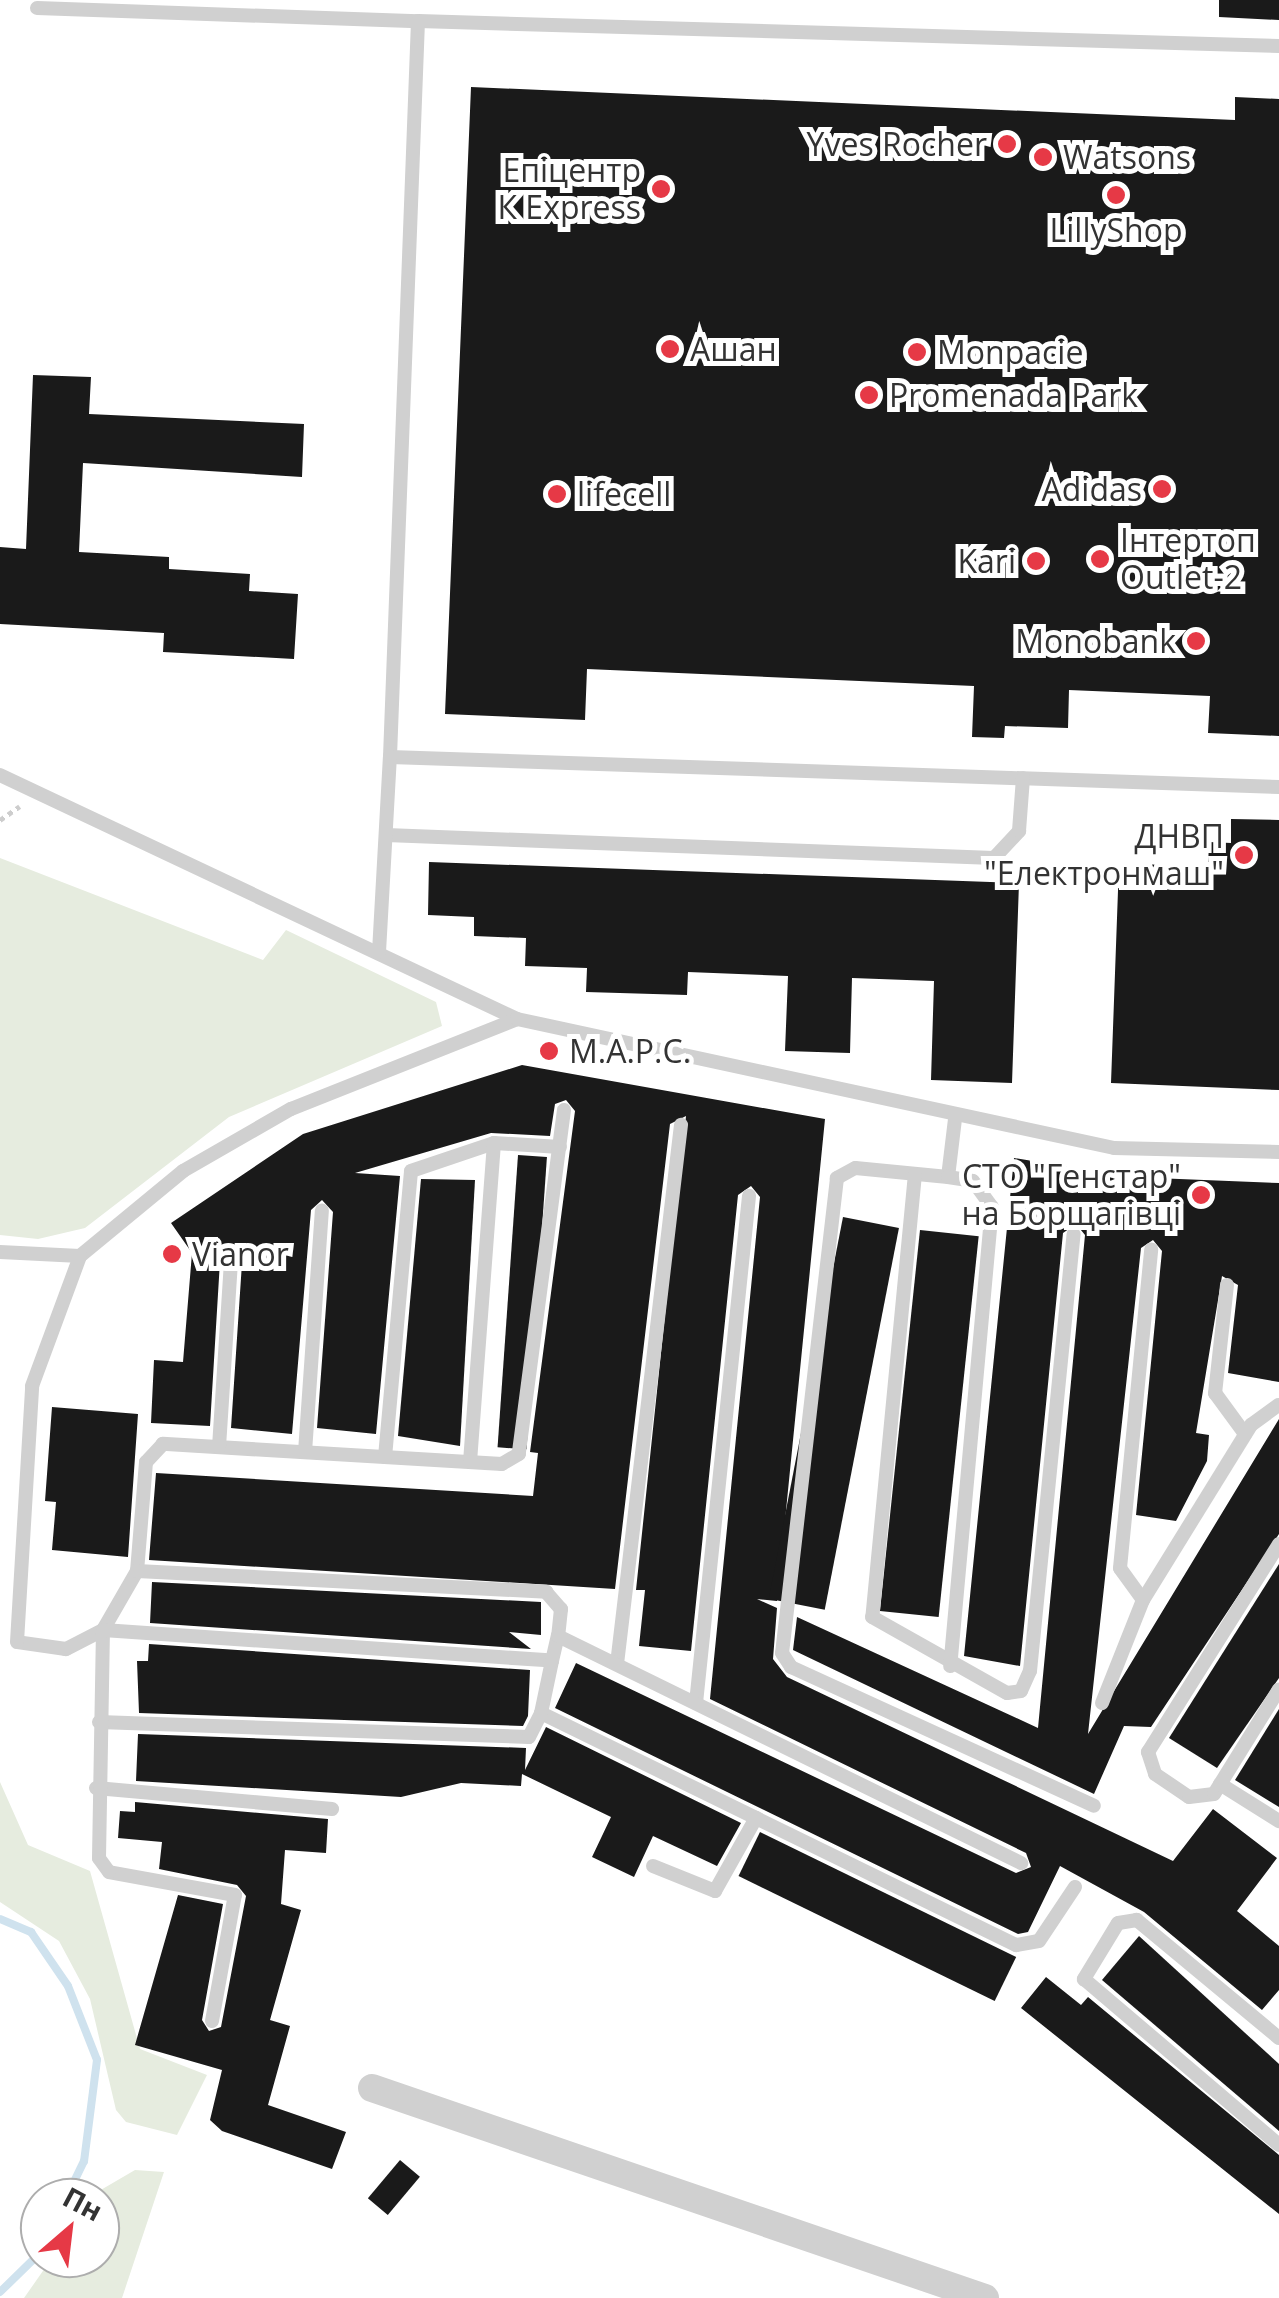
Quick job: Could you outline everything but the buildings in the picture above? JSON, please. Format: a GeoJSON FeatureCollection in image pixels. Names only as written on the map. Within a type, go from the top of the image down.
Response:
{"type":"FeatureCollection","features":[{"type":"Feature","properties":{"kind":"street"},"geometry":{"type":"LineString","coordinates":[[372,2088],[985,2298]]}},
{"type":"Feature","properties":{"kind":"lane"},"geometry":{"type":"LineString","coordinates":[[37,8],[1279,46]]}},
{"type":"Feature","properties":{"kind":"lane"},"geometry":{"type":"LineString","coordinates":[[380,952],[418,21]]}},
{"type":"Feature","properties":{"kind":"lane"},"geometry":{"type":"LineString","coordinates":[[390,756],[1279,787]]}},
{"type":"Feature","properties":{"kind":"lane"},"geometry":{"type":"LineString","coordinates":[[0,775],[517,1019],[955,1120],[1114,1148],[1279,1152]]}},
{"type":"Feature","properties":{"kind":"lane"},"geometry":{"type":"LineString","coordinates":[[386,835],[994,858],[1020,832],[1023,778]]}},
{"type":"Feature","properties":{"kind":"lane"},"geometry":{"type":"LineString","coordinates":[[517,1019],[291,1109],[183,1172],[80,1256],[32,1386],[15,1624],[18,1642],[43,1649],[103,1630],[552,1662]]}},
{"type":"Feature","properties":{"kind":"lane"},"geometry":{"type":"LineString","coordinates":[[212,2022],[236,1895],[109,1872],[94,1837],[103,1630],[136,1572],[152,1450],[218,1447],[502,1464],[523,1445],[564,1110]]}},
{"type":"Feature","properties":{"kind":"lane"},"geometry":{"type":"LineString","coordinates":[[948,1177],[955,1120]]}},
{"type":"Feature","properties":{"kind":"lane"},"geometry":{"type":"LineString","coordinates":[[616,1664],[681,1125]]}},
{"type":"Feature","properties":{"kind":"lane"},"geometry":{"type":"LineString","coordinates":[[384,1457],[411,1171],[494,1143],[560,1147]]}},
{"type":"Feature","properties":{"kind":"lane"},"geometry":{"type":"LineString","coordinates":[[470,1462],[494,1143]]}},
{"type":"Feature","properties":{"kind":"lane"},"geometry":{"type":"LineString","coordinates":[[950,1666],[992,1207],[973,1181],[855,1168],[836,1178],[782,1654],[791,1667],[1094,1806]]}},
{"type":"Feature","properties":{"kind":"lane"},"geometry":{"type":"LineString","coordinates":[[915,1174],[872,1617],[950,1666],[1007,1693],[1021,1691],[1030,1671],[1074,1234]]}},
{"type":"Feature","properties":{"kind":"lane"},"geometry":{"type":"LineString","coordinates":[[696,1703],[749,1196]]}},
{"type":"Feature","properties":{"kind":"lane"},"geometry":{"type":"LineString","coordinates":[[305,1452],[322,1211]]}},
{"type":"Feature","properties":{"kind":"lane"},"geometry":{"type":"LineString","coordinates":[[1143,1600],[1120,1568],[1151,1250]]}},
{"type":"Feature","properties":{"kind":"lane"},"geometry":{"type":"LineString","coordinates":[[0,1252],[80,1256]]}},
{"type":"Feature","properties":{"kind":"lane"},"geometry":{"type":"LineString","coordinates":[[218,1447],[231,1262]]}},
{"type":"Feature","properties":{"kind":"lane"},"geometry":{"type":"LineString","coordinates":[[1227,1284],[1215,1393],[1245,1434]]}},
{"type":"Feature","properties":{"kind":"lane"},"geometry":{"type":"LineString","coordinates":[[1102,1703],[1143,1600],[1245,1434],[1279,1405]]}},
{"type":"Feature","properties":{"kind":"lane"},"geometry":{"type":"LineString","coordinates":[[1279,1544],[1148,1752],[1155,1774],[1189,1797],[1220,1784],[1279,1690]]}},
{"type":"Feature","properties":{"kind":"lane"},"geometry":{"type":"LineString","coordinates":[[99,1722],[528,1737],[540,1714],[558,1636],[561,1609],[546,1592],[136,1572]]}},
{"type":"Feature","properties":{"kind":"lane"},"geometry":{"type":"LineString","coordinates":[[558,1636],[1021,1863]]}},
{"type":"Feature","properties":{"kind":"lane"},"geometry":{"type":"LineString","coordinates":[[540,1714],[1016,1945],[1039,1941],[1075,1888]]}},
{"type":"Feature","properties":{"kind":"lane"},"geometry":{"type":"LineString","coordinates":[[1220,1784],[1279,1821]]}},
{"type":"Feature","properties":{"kind":"lane"},"geometry":{"type":"LineString","coordinates":[[96,1788],[332,1808]]}},
{"type":"Feature","properties":{"kind":"lane"},"geometry":{"type":"LineString","coordinates":[[652,1866],[715,1891],[756,1818]]}},
{"type":"Feature","properties":{"kind":"lane"},"geometry":{"type":"LineString","coordinates":[[1279,2038],[1137,1920],[1118,1922],[1084,1979],[1279,2145]]}},
{"type":"Feature","properties":{"kind":"shaded area"},"geometry":{"type":"Polygon","coordinates":[[[0,858],[263,960],[286,930],[436,1002],[442,1026],[229,1117],[85,1228],[38,1239],[0,1235],[0,858]]]}},
{"type":"Feature","properties":{"kind":"shaded area"},"geometry":{"type":"Polygon","coordinates":[[[0,1782],[28,1845],[90,1871],[140,2049],[207,2075],[177,2135],[126,2122],[116,2110],[90,1999],[59,1941],[0,1902],[0,1782]]]}},
{"type":"Feature","properties":{"kind":"shaded area"},"geometry":{"type":"Polygon","coordinates":[[[135,2170],[164,2172],[122,2298],[24,2298],[38,2278],[120,2278],[120,2179],[135,2170]]]}},
{"type":"Feature","properties":{"kind":"waterway"},"geometry":{"type":"LineString","coordinates":[[0,1919],[31,1932],[68,1986],[97,2060],[84,2161],[76,2178]]}},
{"type":"Feature","properties":{"kind":"waterway"},"geometry":{"type":"LineString","coordinates":[[0,2292],[20,2272]]}},
{"type":"Feature","properties":{"kind":"place","name":"Yves Rocher"},"geometry":{"type":"Point","coordinates":[1007,144]}},
{"type":"Feature","properties":{"kind":"place","name":"Watsons"},"geometry":{"type":"Point","coordinates":[1043,157]}},
{"type":"Feature","properties":{"kind":"place","name":"Епіцентр К Express"},"geometry":{"type":"Point","coordinates":[661,189]}},
{"type":"Feature","properties":{"kind":"place","name":"LillyShop"},"geometry":{"type":"Point","coordinates":[1116,195]}},
{"type":"Feature","properties":{"kind":"place","name":"Ашан"},"geometry":{"type":"Point","coordinates":[670,349]}},
{"type":"Feature","properties":{"kind":"place","name":"Monpacie"},"geometry":{"type":"Point","coordinates":[917,352]}},
{"type":"Feature","properties":{"kind":"place","name":"Promenada Park"},"geometry":{"type":"Point","coordinates":[869,395]}},
{"type":"Feature","properties":{"kind":"place","name":"Adidas"},"geometry":{"type":"Point","coordinates":[1162,489]}},
{"type":"Feature","properties":{"kind":"place","name":"lifecell"},"geometry":{"type":"Point","coordinates":[557,494]}},
{"type":"Feature","properties":{"kind":"place","name":"Інтертоп Outlet-2"},"geometry":{"type":"Point","coordinates":[1100,559]}},
{"type":"Feature","properties":{"kind":"place","name":"Kari"},"geometry":{"type":"Point","coordinates":[1036,561]}},
{"type":"Feature","properties":{"kind":"place","name":"Monobank"},"geometry":{"type":"Point","coordinates":[1196,641]}},
{"type":"Feature","properties":{"kind":"place","name":"ДНВП \"Електронмаш\""},"geometry":{"type":"Point","coordinates":[1244,855]}},
{"type":"Feature","properties":{"kind":"place","name":"М.А.Р.С."},"geometry":{"type":"Point","coordinates":[549,1051]}},
{"type":"Feature","properties":{"kind":"place","name":"СТО \"Генстар\" на Борщагівці"},"geometry":{"type":"Point","coordinates":[1201,1195]}},
{"type":"Feature","properties":{"kind":"place","name":"Vianor"},"geometry":{"type":"Point","coordinates":[172,1254]}}]}
